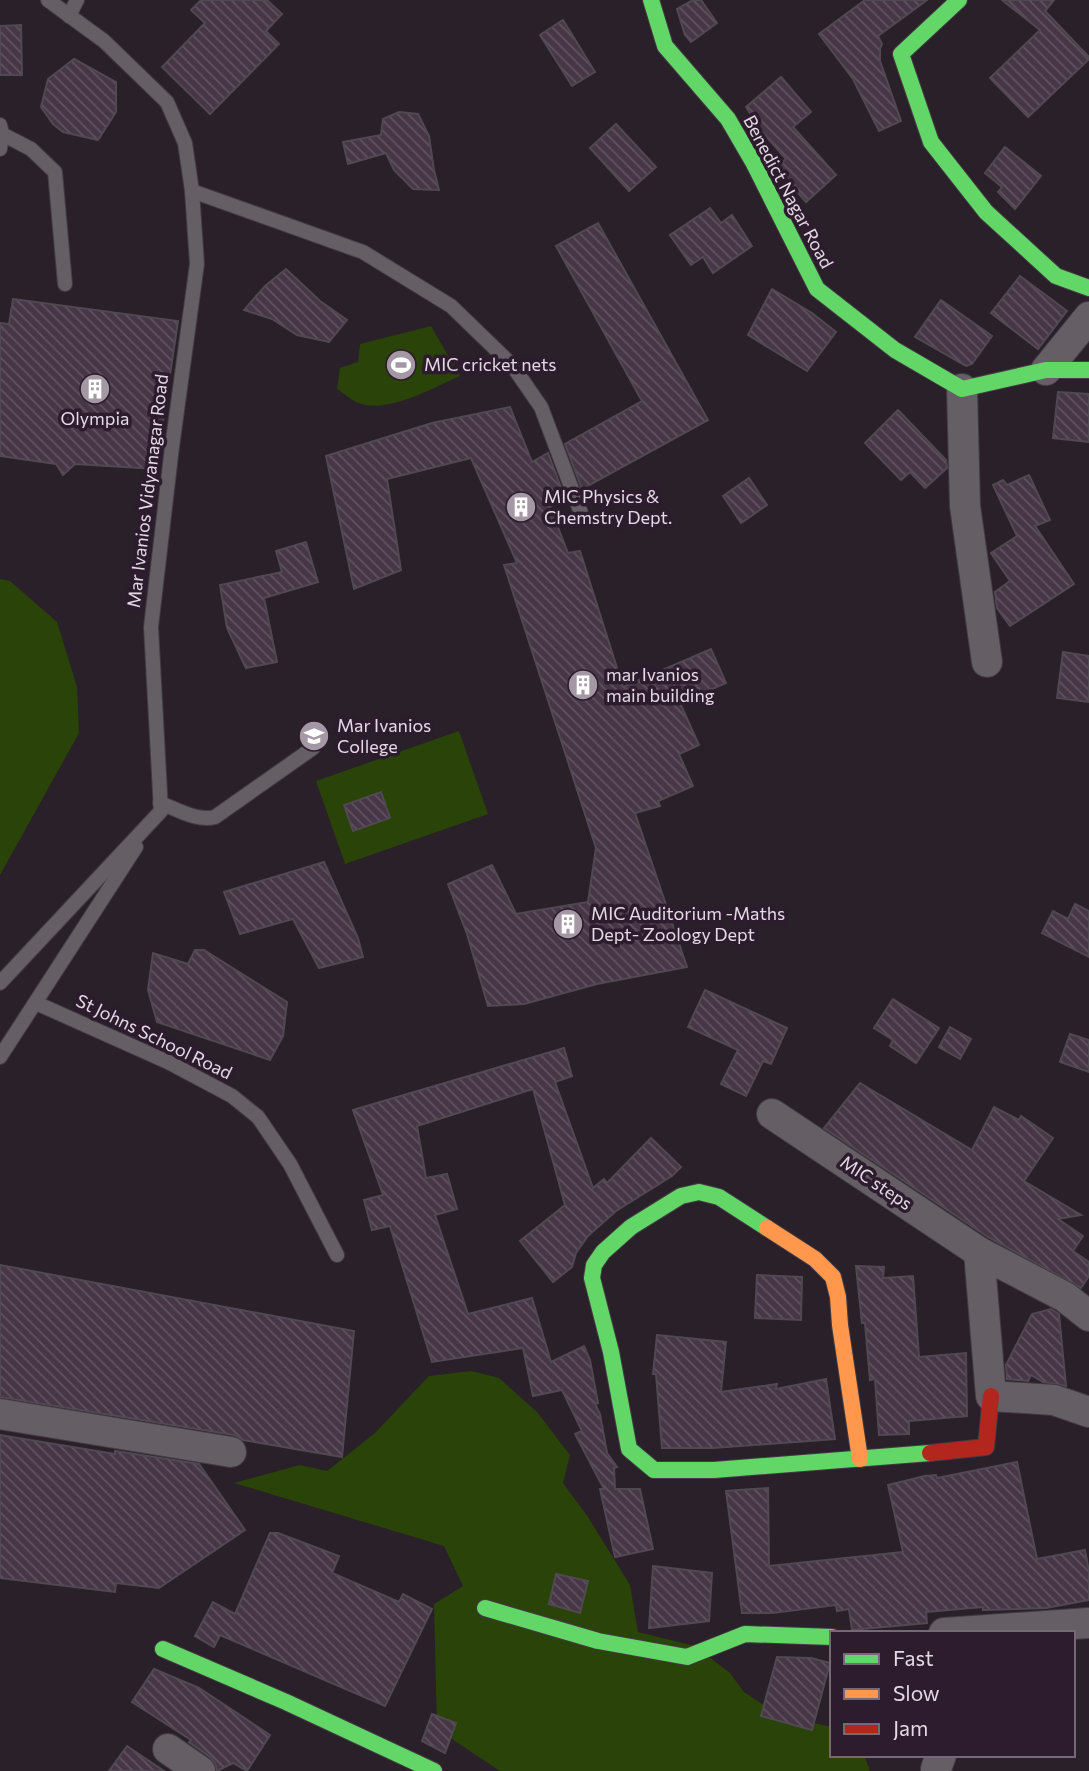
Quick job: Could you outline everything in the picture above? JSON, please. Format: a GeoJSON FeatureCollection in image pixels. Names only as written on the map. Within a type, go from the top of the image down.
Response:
{"type":"FeatureCollection","features":[{"type":"Feature","properties":{"kind":"street","name":"Benedict Nagar Road"},"geometry":{"type":"LineString","coordinates":[[651,0],[665,46],[728,119],[753,162],[817,289],[895,350],[962,389]]}},
{"type":"Feature","properties":{"kind":"street"},"geometry":{"type":"LineString","coordinates":[[959,0],[901,54],[931,142],[986,212],[1056,276],[1089,288]]}},
{"type":"Feature","properties":{"kind":"street"},"geometry":{"type":"LineString","coordinates":[[1046,370],[1089,317]]}},
{"type":"Feature","properties":{"kind":"street"},"geometry":{"type":"LineString","coordinates":[[987,662],[965,506],[962,389],[1046,370],[1089,370]]}},
{"type":"Feature","properties":{"kind":"street","name":"MIC steps"},"geometry":{"type":"LineString","coordinates":[[772,1114],[979,1252],[1065,1297],[1089,1316]]}},
{"type":"Feature","properties":{"kind":"street"},"geometry":{"type":"LineString","coordinates":[[860,1459],[838,1297],[832,1277],[815,1259],[719,1197],[699,1192],[681,1196],[631,1227],[594,1265],[592,1278],[611,1352],[629,1449],[654,1470],[714,1470],[907,1456],[986,1447],[991,1396],[979,1252]]}},
{"type":"Feature","properties":{"kind":"street"},"geometry":{"type":"LineString","coordinates":[[991,1396],[1054,1400],[1089,1412]]}},
{"type":"Feature","properties":{"kind":"street"},"geometry":{"type":"LineString","coordinates":[[0,1413],[231,1452]]}},
{"type":"Feature","properties":{"kind":"street"},"geometry":{"type":"LineString","coordinates":[[485,1608],[598,1641],[687,1657],[745,1634],[830,1637]]}},
{"type":"Feature","properties":{"kind":"street"},"geometry":{"type":"LineString","coordinates":[[975,1631],[1089,1623]]}},
{"type":"Feature","properties":{"kind":"street"},"geometry":{"type":"LineString","coordinates":[[163,1649],[286,1702],[434,1771]]}},
{"type":"Feature","properties":{"kind":"street"},"geometry":{"type":"LineString","coordinates":[[168,1749],[200,1771]]}},
{"type":"Feature","properties":{"kind":"lane","name":"Mar Ivanios Vidyanagar Road"},"geometry":{"type":"LineString","coordinates":[[48,0],[104,41],[167,102],[185,143],[192,191],[197,264],[151,627],[160,807]]}},
{"type":"Feature","properties":{"kind":"lane"},"geometry":{"type":"LineString","coordinates":[[69,16],[77,0]]}},
{"type":"Feature","properties":{"kind":"lane"},"geometry":{"type":"LineString","coordinates":[[1,136],[31,149],[55,172],[65,284]]}},
{"type":"Feature","properties":{"kind":"lane"},"geometry":{"type":"LineString","coordinates":[[192,191],[363,252],[451,306],[512,365],[541,407],[581,513]]}},
{"type":"Feature","properties":{"kind":"lane"},"geometry":{"type":"LineString","coordinates":[[160,807],[206,819],[215,817],[313,748]]}},
{"type":"Feature","properties":{"kind":"lane"},"geometry":{"type":"LineString","coordinates":[[0,983],[160,807]]}},
{"type":"Feature","properties":{"kind":"lane"},"geometry":{"type":"LineString","coordinates":[[0,1057],[160,807]]}},
{"type":"Feature","properties":{"kind":"lane","name":"St Johns School Road"},"geometry":{"type":"LineString","coordinates":[[36,1003],[168,1062],[232,1096],[258,1117],[290,1164],[337,1255]]}},
{"type":"Feature","properties":{"kind":"green space","name":"MIC cricket nets"},"geometry":{"type":"Polygon","coordinates":[[[431,326],[460,376],[412,398],[385,405],[361,404],[337,389],[340,368],[358,362],[360,344],[431,326]]]}},
{"type":"Feature","properties":{"kind":"green space"},"geometry":{"type":"Polygon","coordinates":[[[0,579],[10,581],[57,622],[77,687],[79,733],[0,875],[0,579]]]}},
{"type":"Feature","properties":{"kind":"green space"},"geometry":{"type":"Polygon","coordinates":[[[459,731],[488,814],[345,864],[316,781],[459,731]]]}},
{"type":"Feature","properties":{"kind":"green space"},"geometry":{"type":"Polygon","coordinates":[[[471,1371],[499,1378],[537,1412],[570,1455],[563,1483],[588,1517],[630,1585],[638,1632],[695,1646],[730,1673],[744,1692],[780,1716],[830,1727],[830,1757],[865,1757],[870,1771],[500,1771],[437,1729],[434,1604],[463,1586],[444,1546],[234,1483],[300,1465],[327,1471],[375,1433],[429,1376],[471,1371]]]}},
{"type":"Feature","properties":{"kind":"building"},"geometry":{"type":"Polygon","coordinates":[[[201,0],[267,0],[282,14],[266,31],[279,44],[210,114],[162,67],[205,23],[191,10],[201,0]]]}},
{"type":"Feature","properties":{"kind":"building"},"geometry":{"type":"Polygon","coordinates":[[[693,0],[701,0],[717,23],[691,42],[685,35],[677,9],[693,0]]]}},
{"type":"Feature","properties":{"kind":"building"},"geometry":{"type":"Polygon","coordinates":[[[865,0],[927,0],[878,36],[882,44],[880,61],[901,121],[879,131],[853,79],[819,34],[865,0]]]}},
{"type":"Feature","properties":{"kind":"building"},"geometry":{"type":"Polygon","coordinates":[[[1002,0],[1054,0],[1045,11],[1089,57],[1028,117],[990,78],[1040,30],[1002,0]]]}},
{"type":"Feature","properties":{"kind":"building"},"geometry":{"type":"Polygon","coordinates":[[[563,20],[595,72],[572,86],[540,35],[563,20]]]}},
{"type":"Feature","properties":{"kind":"building"},"geometry":{"type":"Polygon","coordinates":[[[21,25],[22,75],[0,75],[0,26],[21,25]]]}},
{"type":"Feature","properties":{"kind":"building"},"geometry":{"type":"Polygon","coordinates":[[[74,59],[116,82],[116,112],[98,140],[63,132],[53,124],[41,107],[48,79],[74,59]]]}},
{"type":"Feature","properties":{"kind":"building"},"geometry":{"type":"Polygon","coordinates":[[[781,77],[811,112],[793,127],[836,175],[806,202],[786,179],[779,165],[786,159],[759,128],[746,107],[781,77]]]}},
{"type":"Feature","properties":{"kind":"building"},"geometry":{"type":"Polygon","coordinates":[[[399,112],[418,114],[429,136],[439,190],[413,189],[394,170],[386,153],[348,164],[343,142],[381,135],[383,119],[399,112]]]}},
{"type":"Feature","properties":{"kind":"building"},"geometry":{"type":"Polygon","coordinates":[[[616,124],[656,167],[629,191],[590,148],[616,124]]]}},
{"type":"Feature","properties":{"kind":"building"},"geometry":{"type":"Polygon","coordinates":[[[1005,147],[1041,176],[1015,209],[998,192],[1002,187],[985,173],[1005,147]]]}},
{"type":"Feature","properties":{"kind":"building"},"geometry":{"type":"Polygon","coordinates":[[[710,208],[721,223],[732,215],[752,246],[713,273],[703,257],[691,265],[670,235],[710,208]]]}},
{"type":"Feature","properties":{"kind":"building"},"geometry":{"type":"Polygon","coordinates":[[[598,223],[708,420],[582,489],[565,444],[642,401],[556,246],[598,223]]]}},
{"type":"Feature","properties":{"kind":"building"},"geometry":{"type":"Polygon","coordinates":[[[286,269],[320,301],[347,320],[329,342],[297,335],[272,319],[244,310],[265,286],[286,269]]]}},
{"type":"Feature","properties":{"kind":"building"},"geometry":{"type":"Polygon","coordinates":[[[1020,276],[1067,311],[1038,349],[991,313],[1020,276]]]}},
{"type":"Feature","properties":{"kind":"building"},"geometry":{"type":"Polygon","coordinates":[[[772,289],[812,313],[836,332],[807,371],[748,335],[772,289]]]}},
{"type":"Feature","properties":{"kind":"building","name":"Olympia"},"geometry":{"type":"Polygon","coordinates":[[[13,299],[178,321],[156,469],[75,464],[63,475],[56,464],[0,456],[0,323],[9,324],[13,299]]]}},
{"type":"Feature","properties":{"kind":"building"},"geometry":{"type":"Polygon","coordinates":[[[941,300],[992,336],[972,364],[966,366],[915,337],[941,300]]]}},
{"type":"Feature","properties":{"kind":"building"},"geometry":{"type":"Polygon","coordinates":[[[1058,392],[1089,394],[1089,442],[1053,438],[1058,392]]]}},
{"type":"Feature","properties":{"kind":"building"},"geometry":{"type":"Polygon","coordinates":[[[510,407],[532,462],[548,453],[565,498],[550,507],[568,553],[580,551],[623,687],[711,649],[726,683],[680,703],[699,745],[679,754],[693,786],[658,801],[660,806],[635,813],[687,967],[597,984],[524,1004],[488,1006],[467,934],[448,884],[492,865],[516,914],[588,902],[596,848],[504,565],[517,563],[471,458],[387,479],[401,570],[354,589],[326,456],[432,423],[510,407]]]}},
{"type":"Feature","properties":{"kind":"building"},"geometry":{"type":"Polygon","coordinates":[[[898,410],[946,460],[947,468],[925,488],[910,472],[901,480],[865,443],[898,410]]]}},
{"type":"Feature","properties":{"kind":"building"},"geometry":{"type":"Polygon","coordinates":[[[1029,475],[1050,520],[1035,526],[1074,584],[1010,626],[997,608],[995,592],[1010,581],[991,553],[1017,536],[993,485],[1003,480],[1007,485],[1029,475]]]}},
{"type":"Feature","properties":{"kind":"building"},"geometry":{"type":"Polygon","coordinates":[[[749,478],[767,505],[741,523],[723,496],[749,478]]]}},
{"type":"Feature","properties":{"kind":"building"},"geometry":{"type":"Polygon","coordinates":[[[306,542],[318,582],[264,598],[277,662],[246,668],[227,628],[220,585],[282,572],[276,551],[306,542]]]}},
{"type":"Feature","properties":{"kind":"building"},"geometry":{"type":"Polygon","coordinates":[[[1063,652],[1089,656],[1089,702],[1057,698],[1063,652]]]}},
{"type":"Feature","properties":{"kind":"building"},"geometry":{"type":"Polygon","coordinates":[[[381,792],[390,818],[353,831],[344,805],[381,792]]]}},
{"type":"Feature","properties":{"kind":"building"},"geometry":{"type":"Polygon","coordinates":[[[324,862],[358,938],[363,957],[319,968],[293,919],[240,934],[224,892],[324,862]]]}},
{"type":"Feature","properties":{"kind":"building"},"geometry":{"type":"Polygon","coordinates":[[[1075,904],[1089,911],[1089,957],[1042,933],[1053,911],[1068,919],[1075,904]]]}},
{"type":"Feature","properties":{"kind":"building"},"geometry":{"type":"Polygon","coordinates":[[[195,950],[204,950],[287,1002],[283,1036],[270,1060],[157,1022],[148,990],[153,953],[188,964],[195,950]]]}},
{"type":"Feature","properties":{"kind":"building"},"geometry":{"type":"Polygon","coordinates":[[[705,990],[787,1028],[771,1064],[763,1061],[746,1096],[721,1084],[738,1050],[688,1027],[705,990]]]}},
{"type":"Feature","properties":{"kind":"building"},"geometry":{"type":"Polygon","coordinates":[[[893,999],[939,1028],[916,1063],[890,1046],[893,1040],[874,1028],[893,999]]]}},
{"type":"Feature","properties":{"kind":"building"},"geometry":{"type":"Polygon","coordinates":[[[950,1027],[971,1039],[960,1059],[939,1047],[950,1027]]]}},
{"type":"Feature","properties":{"kind":"building"},"geometry":{"type":"Polygon","coordinates":[[[1070,1034],[1089,1040],[1089,1072],[1060,1062],[1070,1034]]]}},
{"type":"Feature","properties":{"kind":"building"},"geometry":{"type":"Polygon","coordinates":[[[564,1048],[572,1076],[555,1082],[593,1188],[604,1179],[607,1183],[651,1138],[681,1167],[672,1176],[616,1211],[588,1236],[576,1253],[572,1267],[553,1282],[520,1241],[565,1205],[533,1089],[417,1126],[426,1178],[447,1174],[457,1209],[435,1215],[468,1314],[532,1298],[551,1362],[584,1346],[590,1360],[598,1403],[595,1404],[600,1414],[607,1453],[617,1467],[614,1468],[615,1489],[640,1489],[653,1549],[615,1557],[600,1489],[604,1489],[575,1434],[582,1431],[562,1390],[533,1396],[523,1348],[432,1362],[390,1226],[372,1230],[364,1200],[383,1195],[353,1110],[564,1048]]]}},
{"type":"Feature","properties":{"kind":"building"},"geometry":{"type":"Polygon","coordinates":[[[860,1083],[972,1150],[994,1107],[1019,1120],[1021,1116],[1053,1138],[1024,1181],[1081,1215],[1058,1219],[1083,1236],[1073,1251],[1089,1262],[1089,1276],[1081,1288],[988,1237],[824,1128],[860,1083]]]}},
{"type":"Feature","properties":{"kind":"building"},"geometry":{"type":"Polygon","coordinates":[[[0,1265],[354,1331],[342,1457],[243,1440],[234,1435],[0,1397],[0,1265]]]}},
{"type":"Feature","properties":{"kind":"building"},"geometry":{"type":"Polygon","coordinates":[[[856,1266],[884,1267],[883,1278],[913,1276],[919,1357],[966,1353],[967,1416],[909,1421],[909,1434],[879,1435],[875,1379],[870,1380],[856,1266]]]}},
{"type":"Feature","properties":{"kind":"building"},"geometry":{"type":"Polygon","coordinates":[[[757,1275],[802,1277],[801,1320],[755,1318],[757,1275]]]}},
{"type":"Feature","properties":{"kind":"building"},"geometry":{"type":"Polygon","coordinates":[[[1051,1309],[1059,1314],[1066,1386],[1043,1382],[1031,1375],[1028,1381],[1007,1379],[1006,1365],[1032,1314],[1051,1309]]]}},
{"type":"Feature","properties":{"kind":"building"},"geometry":{"type":"Polygon","coordinates":[[[657,1335],[726,1342],[721,1392],[777,1384],[776,1389],[826,1379],[835,1439],[713,1448],[662,1448],[656,1374],[653,1374],[657,1335]]]}},
{"type":"Feature","properties":{"kind":"building"},"geometry":{"type":"Polygon","coordinates":[[[0,1435],[115,1454],[115,1451],[199,1464],[245,1530],[159,1588],[116,1583],[115,1592],[0,1578],[0,1435]]]}},
{"type":"Feature","properties":{"kind":"building"},"geometry":{"type":"Polygon","coordinates":[[[1017,1462],[1037,1559],[1085,1550],[1089,1571],[1089,1600],[1046,1608],[983,1610],[983,1607],[926,1612],[927,1623],[852,1630],[849,1609],[837,1611],[836,1605],[772,1613],[742,1613],[726,1491],[768,1488],[769,1566],[903,1552],[888,1485],[925,1476],[936,1475],[937,1478],[1017,1462]]]}},
{"type":"Feature","properties":{"kind":"building"},"geometry":{"type":"Polygon","coordinates":[[[270,1533],[278,1533],[339,1556],[332,1573],[399,1602],[403,1594],[432,1609],[385,1706],[220,1635],[214,1647],[195,1636],[213,1602],[235,1614],[270,1533]]]}},
{"type":"Feature","properties":{"kind":"building"},"geometry":{"type":"Polygon","coordinates":[[[653,1566],[712,1573],[709,1621],[649,1628],[653,1566]]]}},
{"type":"Feature","properties":{"kind":"building"},"geometry":{"type":"Polygon","coordinates":[[[556,1574],[588,1581],[580,1613],[549,1604],[556,1574]]]}},
{"type":"Feature","properties":{"kind":"building"},"geometry":{"type":"Polygon","coordinates":[[[777,1657],[811,1658],[830,1663],[812,1730],[761,1716],[777,1657]]]}},
{"type":"Feature","properties":{"kind":"building"},"geometry":{"type":"Polygon","coordinates":[[[154,1669],[199,1688],[270,1735],[247,1771],[233,1763],[217,1771],[210,1757],[189,1742],[191,1740],[132,1702],[154,1669]]]}},
{"type":"Feature","properties":{"kind":"building"},"geometry":{"type":"Polygon","coordinates":[[[432,1714],[456,1723],[445,1753],[422,1741],[432,1714]]]}},
{"type":"Feature","properties":{"kind":"building"},"geometry":{"type":"Polygon","coordinates":[[[127,1746],[164,1771],[109,1771],[127,1746]]]}},
{"type":"Feature","properties":{"kind":"traffic: fast"},"geometry":{"type":"LineString","coordinates":[[651,0],[665,46],[728,119],[753,162],[817,289],[895,350],[962,389],[1046,370],[1089,370]]}},
{"type":"Feature","properties":{"kind":"traffic: fast"},"geometry":{"type":"LineString","coordinates":[[959,0],[901,54],[931,142],[986,212],[1056,276],[1089,288]]}},
{"type":"Feature","properties":{"kind":"traffic: fast"},"geometry":{"type":"LineString","coordinates":[[767,1228],[719,1197],[699,1192],[681,1196],[631,1227],[603,1252],[594,1265],[592,1278],[611,1352],[629,1449],[654,1470],[714,1470],[930,1453]]}},
{"type":"Feature","properties":{"kind":"traffic: fast"},"geometry":{"type":"LineString","coordinates":[[485,1608],[598,1641],[687,1657],[745,1634],[830,1637]]}},
{"type":"Feature","properties":{"kind":"traffic: fast"},"geometry":{"type":"LineString","coordinates":[[163,1649],[286,1702],[434,1771]]}},
{"type":"Feature","properties":{"kind":"traffic: slow"},"geometry":{"type":"LineString","coordinates":[[767,1228],[815,1259],[833,1277],[860,1459]]}},
{"type":"Feature","properties":{"kind":"traffic: jam"},"geometry":{"type":"LineString","coordinates":[[930,1453],[986,1447],[991,1396]]}},
{"type":"Feature","properties":{"kind":"place","name":"MIC cricket nets"},"geometry":{"type":"Point","coordinates":[401,365]}},
{"type":"Feature","properties":{"kind":"place","name":"Olympia"},"geometry":{"type":"Point","coordinates":[95,389]}},
{"type":"Feature","properties":{"kind":"place","name":"MIC Physics & Chemstry Dept."},"geometry":{"type":"Point","coordinates":[521,507]}},
{"type":"Feature","properties":{"kind":"place","name":"mar Ivanios main building"},"geometry":{"type":"Point","coordinates":[583,685]}},
{"type":"Feature","properties":{"kind":"place","name":"Mar Ivanios College"},"geometry":{"type":"Point","coordinates":[314,736]}},
{"type":"Feature","properties":{"kind":"place","name":"MIC Auditorium -Maths Dept- Zoology Dept"},"geometry":{"type":"Point","coordinates":[568,924]}}]}
